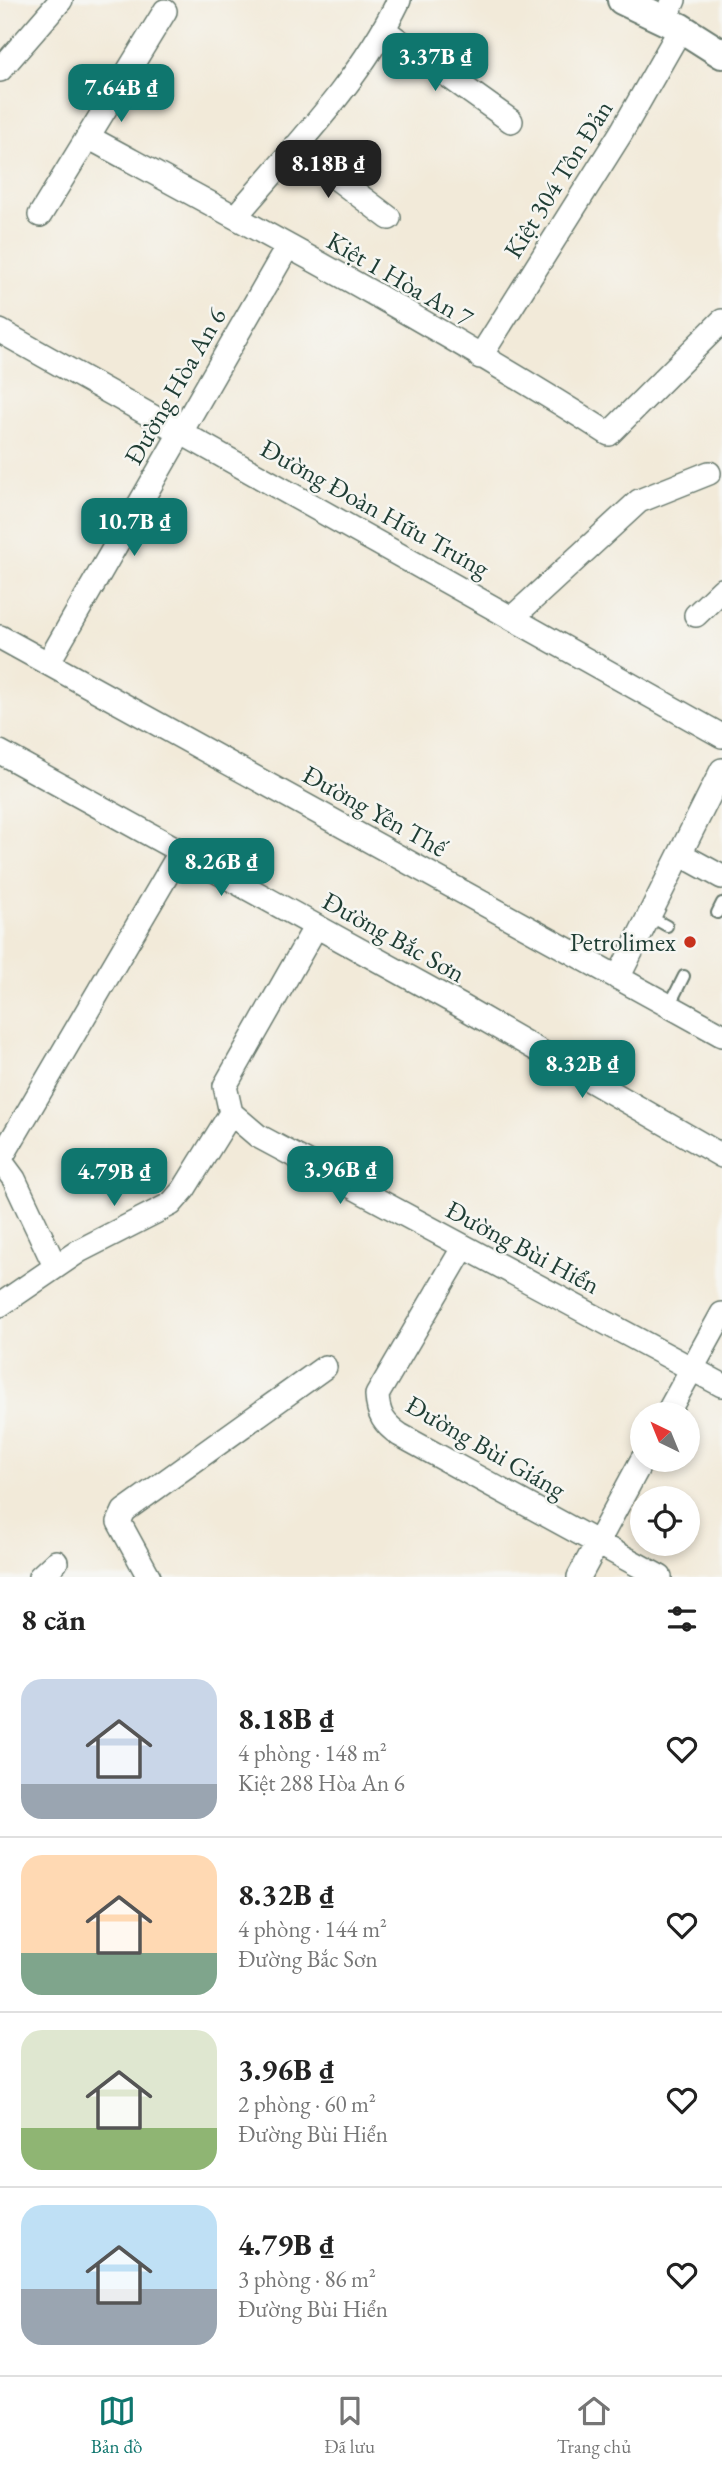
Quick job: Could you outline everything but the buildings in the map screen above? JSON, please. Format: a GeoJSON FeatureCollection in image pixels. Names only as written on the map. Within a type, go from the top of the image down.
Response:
{"type":"FeatureCollection","features":[{"type":"Feature","properties":{"kind":"street"},"geometry":{"type":"LineString","coordinates":[[0,70],[61,0]]}},
{"type":"Feature","properties":{"kind":"street"},"geometry":{"type":"LineString","coordinates":[[235,217],[334,100],[384,30],[399,0]]}},
{"type":"Feature","properties":{"kind":"street"},"geometry":{"type":"LineString","coordinates":[[622,0],[673,16],[722,54]]}},
{"type":"Feature","properties":{"kind":"street"},"geometry":{"type":"LineString","coordinates":[[40,215],[165,11]]}},
{"type":"Feature","properties":{"kind":"street","name":"Kiệt 304 Tôn Đản"},"geometry":{"type":"LineString","coordinates":[[480,357],[621,133],[673,16]]}},
{"type":"Feature","properties":{"kind":"street"},"geometry":{"type":"LineString","coordinates":[[384,30],[511,121]]}},
{"type":"Feature","properties":{"kind":"street","name":"Kiệt 1 Hòa An 7"},"geometry":{"type":"LineString","coordinates":[[88,137],[288,246],[609,434],[722,321]]}},
{"type":"Feature","properties":{"kind":"street"},"geometry":{"type":"LineString","coordinates":[[295,147],[389,218]]}},
{"type":"Feature","properties":{"kind":"street","name":"Đường Hòa An 6"},"geometry":{"type":"LineString","coordinates":[[48,663],[288,246]]}},
{"type":"Feature","properties":{"kind":"street","name":"Đường Đoàn Hữu Trưng"},"geometry":{"type":"LineString","coordinates":[[0,331],[721,732]]}},
{"type":"Feature","properties":{"kind":"street"},"geometry":{"type":"LineString","coordinates":[[512,618],[639,501],[709,473]]}},
{"type":"Feature","properties":{"kind":"street"},"geometry":{"type":"LineString","coordinates":[[696,615],[722,590]]}},
{"type":"Feature","properties":{"kind":"street","name":"Đường Yên Thế"},"geometry":{"type":"LineString","coordinates":[[0,637],[722,1035]]}},
{"type":"Feature","properties":{"kind":"street","name":"Đường Bắc Sơn"},"geometry":{"type":"LineString","coordinates":[[0,752],[475,1013],[722,1156]]}},
{"type":"Feature","properties":{"kind":"street"},"geometry":{"type":"LineString","coordinates":[[618,978],[658,921],[680,854],[722,770]]}},
{"type":"Feature","properties":{"kind":"street"},"geometry":{"type":"LineString","coordinates":[[55,1266],[14,1179],[0,1160],[181,851]]}},
{"type":"Feature","properties":{"kind":"street"},"geometry":{"type":"LineString","coordinates":[[680,854],[722,877]]}},
{"type":"Feature","properties":{"kind":"street"},"geometry":{"type":"LineString","coordinates":[[0,1305],[79,1251],[177,1198],[231,1113],[225,1086],[316,926]]}},
{"type":"Feature","properties":{"kind":"street","name":"Đường Bùi Hiển"},"geometry":{"type":"LineString","coordinates":[[231,1113],[258,1136],[722,1385]]}},
{"type":"Feature","properties":{"kind":"street","name":"Đường Bùi Giáng"},"geometry":{"type":"LineString","coordinates":[[463,1248],[377,1395],[378,1410],[386,1425],[660,1577]]}},
{"type":"Feature","properties":{"kind":"street"},"geometry":{"type":"LineString","coordinates":[[674,1402],[722,1314]]}},
{"type":"Feature","properties":{"kind":"street"},"geometry":{"type":"LineString","coordinates":[[149,1577],[119,1522],[124,1511],[325,1367]]}},
{"type":"Feature","properties":{"kind":"street"},"geometry":{"type":"LineString","coordinates":[[579,1577],[635,1472]]}},
{"type":"Feature","properties":{"kind":"lane"},"geometry":{"type":"LineString","coordinates":[[669,1006],[684,976]]}},
{"type":"Feature","properties":{"kind":"place","name":"Petrolimex"},"geometry":{"type":"Point","coordinates":[690,942]}}]}
